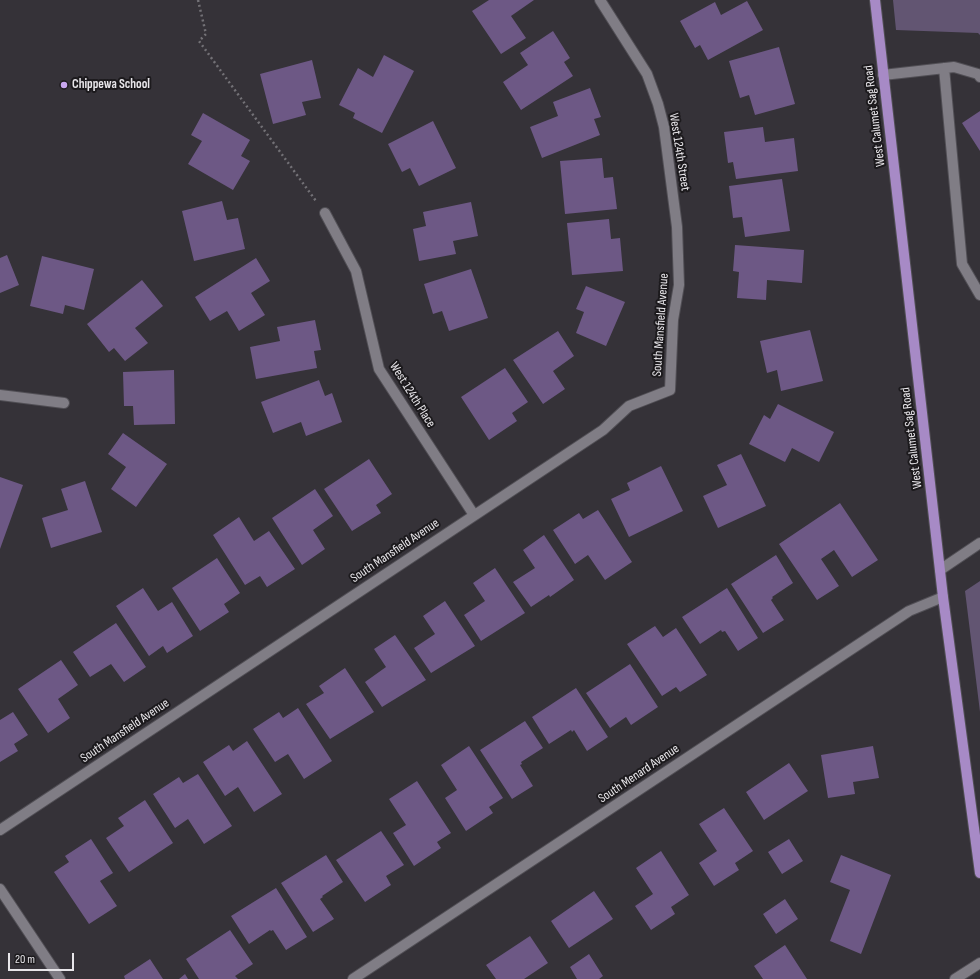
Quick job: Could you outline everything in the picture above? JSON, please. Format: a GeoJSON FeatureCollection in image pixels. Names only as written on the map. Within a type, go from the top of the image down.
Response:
{"type":"FeatureCollection","features":[{"type":"Feature","properties":{"kind":"main road","name":"West Calumet Sag Road"},"geometry":{"type":"LineString","coordinates":[[875,0],[943,597],[980,873]]}},
{"type":"Feature","properties":{"kind":"street","name":"West 124th Street"},"geometry":{"type":"LineString","coordinates":[[600,0],[647,74],[658,104],[664,127],[677,227]]}},
{"type":"Feature","properties":{"kind":"street"},"geometry":{"type":"LineString","coordinates":[[883,75],[954,67],[978,74],[980,77]]}},
{"type":"Feature","properties":{"kind":"street"},"geometry":{"type":"LineString","coordinates":[[944,68],[962,264],[980,295]]}},
{"type":"Feature","properties":{"kind":"street","name":"West 124th Place"},"geometry":{"type":"LineString","coordinates":[[325,213],[356,271],[379,369],[474,515]]}},
{"type":"Feature","properties":{"kind":"street","name":"South Mansfield Avenue"},"geometry":{"type":"LineString","coordinates":[[0,830],[604,430],[629,406],[670,390],[673,320],[679,285],[677,227]]}},
{"type":"Feature","properties":{"kind":"street"},"geometry":{"type":"LineString","coordinates":[[0,395],[64,403]]}},
{"type":"Feature","properties":{"kind":"street"},"geometry":{"type":"LineString","coordinates":[[940,570],[980,543]]}},
{"type":"Feature","properties":{"kind":"street","name":"South Menard Avenue"},"geometry":{"type":"LineString","coordinates":[[353,979],[909,611],[943,597]]}},
{"type":"Feature","properties":{"kind":"street"},"geometry":{"type":"LineString","coordinates":[[0,889],[60,979]]}},
{"type":"Feature","properties":{"kind":"street"},"geometry":{"type":"LineString","coordinates":[[955,979],[980,962]]}},
{"type":"Feature","properties":{"kind":"path"},"geometry":{"type":"LineString","coordinates":[[198,0],[206,34],[199,41],[325,213]]}},
{"type":"Feature","properties":{"kind":"shaded area"},"geometry":{"type":"Polygon","coordinates":[[[893,0],[980,0],[980,35],[978,33],[896,30],[893,0]]]}},
{"type":"Feature","properties":{"kind":"shaded area"},"geometry":{"type":"Polygon","coordinates":[[[980,581],[980,712],[965,591],[980,581]]]}},
{"type":"Feature","properties":{"kind":"building"},"geometry":{"type":"Polygon","coordinates":[[[489,0],[534,0],[511,16],[526,38],[501,54],[472,11],[489,0]]]}},
{"type":"Feature","properties":{"kind":"building"},"geometry":{"type":"Polygon","coordinates":[[[747,1],[763,30],[708,60],[700,45],[695,48],[680,21],[715,2],[721,15],[747,1]]]}},
{"type":"Feature","properties":{"kind":"building"},"geometry":{"type":"Polygon","coordinates":[[[553,31],[570,58],[564,62],[573,76],[521,110],[503,82],[528,65],[520,53],[553,31]]]}},
{"type":"Feature","properties":{"kind":"building"},"geometry":{"type":"Polygon","coordinates":[[[779,47],[795,104],[755,115],[749,95],[740,98],[729,61],[779,47]]]}},
{"type":"Feature","properties":{"kind":"building"},"geometry":{"type":"Polygon","coordinates":[[[384,55],[414,71],[382,133],[353,118],[355,113],[339,105],[358,68],[373,77],[384,55]]]}},
{"type":"Feature","properties":{"kind":"building"},"geometry":{"type":"Polygon","coordinates":[[[312,60],[321,98],[302,102],[306,115],[273,124],[260,74],[312,60]]]}},
{"type":"Feature","properties":{"kind":"building"},"geometry":{"type":"Polygon","coordinates":[[[590,88],[601,117],[594,119],[600,135],[542,158],[530,127],[558,116],[553,102],[590,88]]]}},
{"type":"Feature","properties":{"kind":"building"},"geometry":{"type":"Polygon","coordinates":[[[980,111],[980,151],[962,123],[980,111]]]}},
{"type":"Feature","properties":{"kind":"building"},"geometry":{"type":"Polygon","coordinates":[[[203,113],[250,140],[241,156],[250,161],[233,190],[188,164],[202,141],[191,135],[203,113]]]}},
{"type":"Feature","properties":{"kind":"building"},"geometry":{"type":"Polygon","coordinates":[[[433,121],[456,168],[419,186],[410,168],[402,172],[388,144],[433,121]]]}},
{"type":"Feature","properties":{"kind":"building"},"geometry":{"type":"Polygon","coordinates":[[[763,127],[765,142],[794,138],[798,171],[736,179],[733,162],[728,163],[724,132],[763,127]]]}},
{"type":"Feature","properties":{"kind":"building"},"geometry":{"type":"Polygon","coordinates":[[[602,158],[604,178],[613,177],[617,209],[565,214],[560,161],[602,158]]]}},
{"type":"Feature","properties":{"kind":"building"},"geometry":{"type":"Polygon","coordinates":[[[782,179],[790,231],[745,237],[742,217],[733,218],[729,186],[782,179]]]}},
{"type":"Feature","properties":{"kind":"building"},"geometry":{"type":"Polygon","coordinates":[[[222,201],[227,220],[238,218],[245,249],[194,261],[182,211],[222,201]]]}},
{"type":"Feature","properties":{"kind":"building"},"geometry":{"type":"Polygon","coordinates":[[[471,202],[478,236],[453,241],[456,254],[419,261],[413,229],[426,226],[423,212],[471,202]]]}},
{"type":"Feature","properties":{"kind":"building"},"geometry":{"type":"Polygon","coordinates":[[[609,219],[611,239],[620,238],[623,271],[572,275],[567,223],[609,219]]]}},
{"type":"Feature","properties":{"kind":"building"},"geometry":{"type":"Polygon","coordinates":[[[735,245],[804,250],[802,283],[767,280],[766,300],[737,298],[739,272],[733,271],[735,245]]]}},
{"type":"Feature","properties":{"kind":"building"},"geometry":{"type":"Polygon","coordinates":[[[7,255],[19,285],[0,293],[0,258],[7,255]]]}},
{"type":"Feature","properties":{"kind":"building"},"geometry":{"type":"Polygon","coordinates":[[[42,256],[94,269],[84,310],[65,305],[63,314],[30,306],[42,256]]]}},
{"type":"Feature","properties":{"kind":"building"},"geometry":{"type":"Polygon","coordinates":[[[256,258],[270,281],[251,293],[265,315],[239,331],[227,311],[210,321],[195,297],[256,258]]]}},
{"type":"Feature","properties":{"kind":"building"},"geometry":{"type":"Polygon","coordinates":[[[471,269],[488,318],[449,331],[442,311],[433,314],[424,284],[471,269]]]}},
{"type":"Feature","properties":{"kind":"building"},"geometry":{"type":"Polygon","coordinates":[[[142,280],[163,306],[135,328],[148,343],[125,361],[114,348],[109,352],[87,324],[142,280]]]}},
{"type":"Feature","properties":{"kind":"building"},"geometry":{"type":"Polygon","coordinates":[[[586,286],[625,302],[606,346],[576,333],[584,312],[576,309],[586,286]]]}},
{"type":"Feature","properties":{"kind":"building"},"geometry":{"type":"Polygon","coordinates":[[[315,320],[321,350],[314,351],[317,368],[256,379],[250,347],[280,341],[277,327],[315,320]]]}},
{"type":"Feature","properties":{"kind":"building"},"geometry":{"type":"Polygon","coordinates":[[[810,330],[823,381],[781,391],[777,370],[767,373],[760,341],[810,330]]]}},
{"type":"Feature","properties":{"kind":"building"},"geometry":{"type":"Polygon","coordinates":[[[558,331],[574,356],[553,371],[565,389],[543,404],[513,360],[558,331]]]}},
{"type":"Feature","properties":{"kind":"building"},"geometry":{"type":"Polygon","coordinates":[[[505,368],[528,402],[512,413],[517,421],[489,440],[461,397],[505,368]]]}},
{"type":"Feature","properties":{"kind":"building"},"geometry":{"type":"Polygon","coordinates":[[[174,370],[175,424],[134,425],[133,406],[124,406],[123,372],[174,370]]]}},
{"type":"Feature","properties":{"kind":"building"},"geometry":{"type":"Polygon","coordinates":[[[319,380],[325,396],[332,393],[342,422],[306,436],[301,422],[273,433],[261,402],[319,380]]]}},
{"type":"Feature","properties":{"kind":"building"},"geometry":{"type":"Polygon","coordinates":[[[778,404],[834,432],[819,462],[792,448],[785,462],[749,444],[764,415],[770,419],[778,404]]]}},
{"type":"Feature","properties":{"kind":"building"},"geometry":{"type":"Polygon","coordinates":[[[123,433],[167,464],[136,507],[111,489],[126,467],[108,454],[123,433]]]}},
{"type":"Feature","properties":{"kind":"building"},"geometry":{"type":"Polygon","coordinates":[[[741,454],[766,506],[718,528],[703,496],[727,485],[717,465],[741,454]]]}},
{"type":"Feature","properties":{"kind":"building"},"geometry":{"type":"Polygon","coordinates":[[[369,459],[392,494],[376,505],[381,513],[352,531],[324,489],[369,459]]]}},
{"type":"Feature","properties":{"kind":"building"},"geometry":{"type":"Polygon","coordinates":[[[661,466],[683,511],[629,537],[611,499],[630,490],[627,483],[661,466]]]}},
{"type":"Feature","properties":{"kind":"building"},"geometry":{"type":"Polygon","coordinates":[[[0,477],[23,485],[0,549],[0,477]]]}},
{"type":"Feature","properties":{"kind":"building"},"geometry":{"type":"Polygon","coordinates":[[[85,481],[102,532],[51,548],[42,518],[68,510],[61,489],[85,481]]]}},
{"type":"Feature","properties":{"kind":"building"},"geometry":{"type":"Polygon","coordinates":[[[315,489],[333,516],[313,530],[325,549],[302,565],[272,518],[315,489]]]}},
{"type":"Feature","properties":{"kind":"building"},"geometry":{"type":"Polygon","coordinates":[[[840,503],[878,560],[852,577],[834,550],[821,559],[839,586],[817,600],[779,544],[840,503]]]}},
{"type":"Feature","properties":{"kind":"building"},"geometry":{"type":"Polygon","coordinates":[[[598,510],[632,562],[605,580],[588,555],[575,564],[553,530],[579,513],[583,519],[598,510]]]}},
{"type":"Feature","properties":{"kind":"building"},"geometry":{"type":"Polygon","coordinates":[[[239,517],[254,541],[269,531],[295,569],[267,587],[260,576],[245,585],[213,535],[239,517]]]}},
{"type":"Feature","properties":{"kind":"building"},"geometry":{"type":"Polygon","coordinates":[[[544,535],[574,580],[550,597],[549,595],[531,607],[513,582],[535,568],[523,550],[544,535]]]}},
{"type":"Feature","properties":{"kind":"building"},"geometry":{"type":"Polygon","coordinates":[[[776,555],[793,583],[772,597],[773,598],[771,600],[784,620],[763,633],[731,584],[776,555]]]}},
{"type":"Feature","properties":{"kind":"building"},"geometry":{"type":"Polygon","coordinates":[[[217,558],[240,593],[224,604],[229,612],[200,631],[172,588],[217,558]]]}},
{"type":"Feature","properties":{"kind":"building"},"geometry":{"type":"Polygon","coordinates":[[[495,568],[525,613],[481,641],[464,615],[485,601],[473,583],[495,568]]]}},
{"type":"Feature","properties":{"kind":"building"},"geometry":{"type":"Polygon","coordinates":[[[143,588],[158,611],[172,602],[193,636],[167,653],[163,646],[149,656],[116,606],[143,588]]]}},
{"type":"Feature","properties":{"kind":"building"},"geometry":{"type":"Polygon","coordinates":[[[727,588],[758,638],[738,651],[725,631],[722,632],[721,630],[700,644],[682,617],[727,588]]]}},
{"type":"Feature","properties":{"kind":"building"},"geometry":{"type":"Polygon","coordinates":[[[445,601],[475,646],[431,673],[414,648],[435,634],[423,616],[445,601]]]}},
{"type":"Feature","properties":{"kind":"building"},"geometry":{"type":"Polygon","coordinates":[[[116,623],[146,667],[124,682],[111,664],[90,677],[73,652],[116,623]]]}},
{"type":"Feature","properties":{"kind":"building"},"geometry":{"type":"Polygon","coordinates":[[[655,626],[663,637],[676,628],[707,675],[680,692],[676,687],[662,696],[627,644],[655,626]]]}},
{"type":"Feature","properties":{"kind":"building"},"geometry":{"type":"Polygon","coordinates":[[[395,635],[426,680],[382,707],[365,682],[386,667],[374,649],[395,635]]]}},
{"type":"Feature","properties":{"kind":"building"},"geometry":{"type":"Polygon","coordinates":[[[61,660],[78,685],[58,699],[70,718],[48,733],[18,689],[61,660]]]}},
{"type":"Feature","properties":{"kind":"building"},"geometry":{"type":"Polygon","coordinates":[[[630,664],[658,707],[631,725],[626,717],[610,728],[586,693],[630,664]]]}},
{"type":"Feature","properties":{"kind":"building"},"geometry":{"type":"Polygon","coordinates":[[[345,668],[374,712],[330,739],[306,704],[324,693],[319,686],[345,668]]]}},
{"type":"Feature","properties":{"kind":"building"},"geometry":{"type":"Polygon","coordinates":[[[576,688],[608,737],[587,751],[574,730],[572,732],[571,730],[549,744],[532,717],[576,688]]]}},
{"type":"Feature","properties":{"kind":"building"},"geometry":{"type":"Polygon","coordinates":[[[298,708],[332,761],[304,779],[288,754],[275,762],[253,729],[279,712],[283,718],[298,708]]]}},
{"type":"Feature","properties":{"kind":"building"},"geometry":{"type":"Polygon","coordinates":[[[13,712],[28,735],[14,744],[18,751],[0,762],[0,720],[13,712]]]}},
{"type":"Feature","properties":{"kind":"building"},"geometry":{"type":"Polygon","coordinates":[[[525,721],[543,748],[521,762],[522,764],[520,765],[533,786],[512,799],[480,750],[525,721]]]}},
{"type":"Feature","properties":{"kind":"building"},"geometry":{"type":"Polygon","coordinates":[[[247,741],[282,794],[254,812],[238,787],[225,796],[203,762],[229,745],[233,751],[247,741]]]}},
{"type":"Feature","properties":{"kind":"building"},"geometry":{"type":"Polygon","coordinates":[[[469,746],[503,798],[489,807],[493,813],[466,831],[445,798],[457,790],[441,765],[469,746]]]}},
{"type":"Feature","properties":{"kind":"building"},"geometry":{"type":"Polygon","coordinates":[[[873,746],[879,778],[853,782],[855,794],[828,798],[821,755],[873,746]]]}},
{"type":"Feature","properties":{"kind":"building"},"geometry":{"type":"Polygon","coordinates":[[[789,763],[808,791],[764,820],[746,792],[789,763]]]}},
{"type":"Feature","properties":{"kind":"building"},"geometry":{"type":"Polygon","coordinates":[[[198,774],[232,826],[204,844],[188,819],[175,828],[153,794],[179,777],[183,783],[198,774]]]}},
{"type":"Feature","properties":{"kind":"building"},"geometry":{"type":"Polygon","coordinates":[[[417,781],[451,833],[437,842],[441,848],[414,866],[393,833],[406,825],[389,799],[417,781]]]}},
{"type":"Feature","properties":{"kind":"building"},"geometry":{"type":"Polygon","coordinates":[[[145,800],[173,843],[129,872],[106,838],[124,826],[118,818],[145,800]]]}},
{"type":"Feature","properties":{"kind":"building"},"geometry":{"type":"Polygon","coordinates":[[[724,808],[753,851],[735,863],[739,870],[714,886],[699,863],[717,851],[699,824],[724,808]]]}},
{"type":"Feature","properties":{"kind":"building"},"geometry":{"type":"Polygon","coordinates":[[[381,831],[404,865],[386,876],[391,885],[365,902],[336,860],[381,831]]]}},
{"type":"Feature","properties":{"kind":"building"},"geometry":{"type":"Polygon","coordinates":[[[91,839],[113,873],[100,881],[117,906],[89,924],[54,872],[69,862],[65,856],[91,839]]]}},
{"type":"Feature","properties":{"kind":"building"},"geometry":{"type":"Polygon","coordinates":[[[789,839],[803,861],[782,874],[768,852],[789,839]]]}},
{"type":"Feature","properties":{"kind":"building"},"geometry":{"type":"Polygon","coordinates":[[[661,851],[689,895],[671,907],[675,914],[651,930],[635,906],[653,894],[636,868],[661,851]]]}},
{"type":"Feature","properties":{"kind":"building"},"geometry":{"type":"Polygon","coordinates":[[[326,855],[343,882],[322,896],[323,897],[320,899],[334,919],[313,932],[281,883],[326,855]]]}},
{"type":"Feature","properties":{"kind":"building"},"geometry":{"type":"Polygon","coordinates":[[[841,855],[891,875],[861,954],[830,941],[850,890],[830,882],[841,855]]]}},
{"type":"Feature","properties":{"kind":"building"},"geometry":{"type":"Polygon","coordinates":[[[276,888],[307,937],[286,950],[273,930],[270,930],[249,944],[231,916],[276,888]]]}},
{"type":"Feature","properties":{"kind":"building"},"geometry":{"type":"Polygon","coordinates":[[[594,891],[613,919],[569,948],[551,921],[594,891]]]}},
{"type":"Feature","properties":{"kind":"building"},"geometry":{"type":"Polygon","coordinates":[[[785,899],[798,919],[776,934],[763,914],[785,899]]]}},
{"type":"Feature","properties":{"kind":"building"},"geometry":{"type":"Polygon","coordinates":[[[230,930],[253,964],[235,976],[238,979],[199,979],[186,959],[230,930]]]}},
{"type":"Feature","properties":{"kind":"building"},"geometry":{"type":"Polygon","coordinates":[[[530,936],[548,963],[524,979],[496,979],[486,965],[530,936]]]}},
{"type":"Feature","properties":{"kind":"building"},"geometry":{"type":"Polygon","coordinates":[[[785,945],[807,979],[763,979],[754,966],[785,945]]]}},
{"type":"Feature","properties":{"kind":"building"},"geometry":{"type":"Polygon","coordinates":[[[589,954],[603,976],[599,979],[577,979],[570,967],[589,954]]]}},
{"type":"Feature","properties":{"kind":"building"},"geometry":{"type":"Polygon","coordinates":[[[150,959],[163,979],[125,979],[124,976],[150,959]]]}},
{"type":"Feature","properties":{"kind":"building"},"geometry":{"type":"Polygon","coordinates":[[[185,974],[188,979],[179,979],[185,974]]]}},
{"type":"Feature","properties":{"kind":"place","name":"Chippewa School"},"geometry":{"type":"Point","coordinates":[64,85]}}]}
